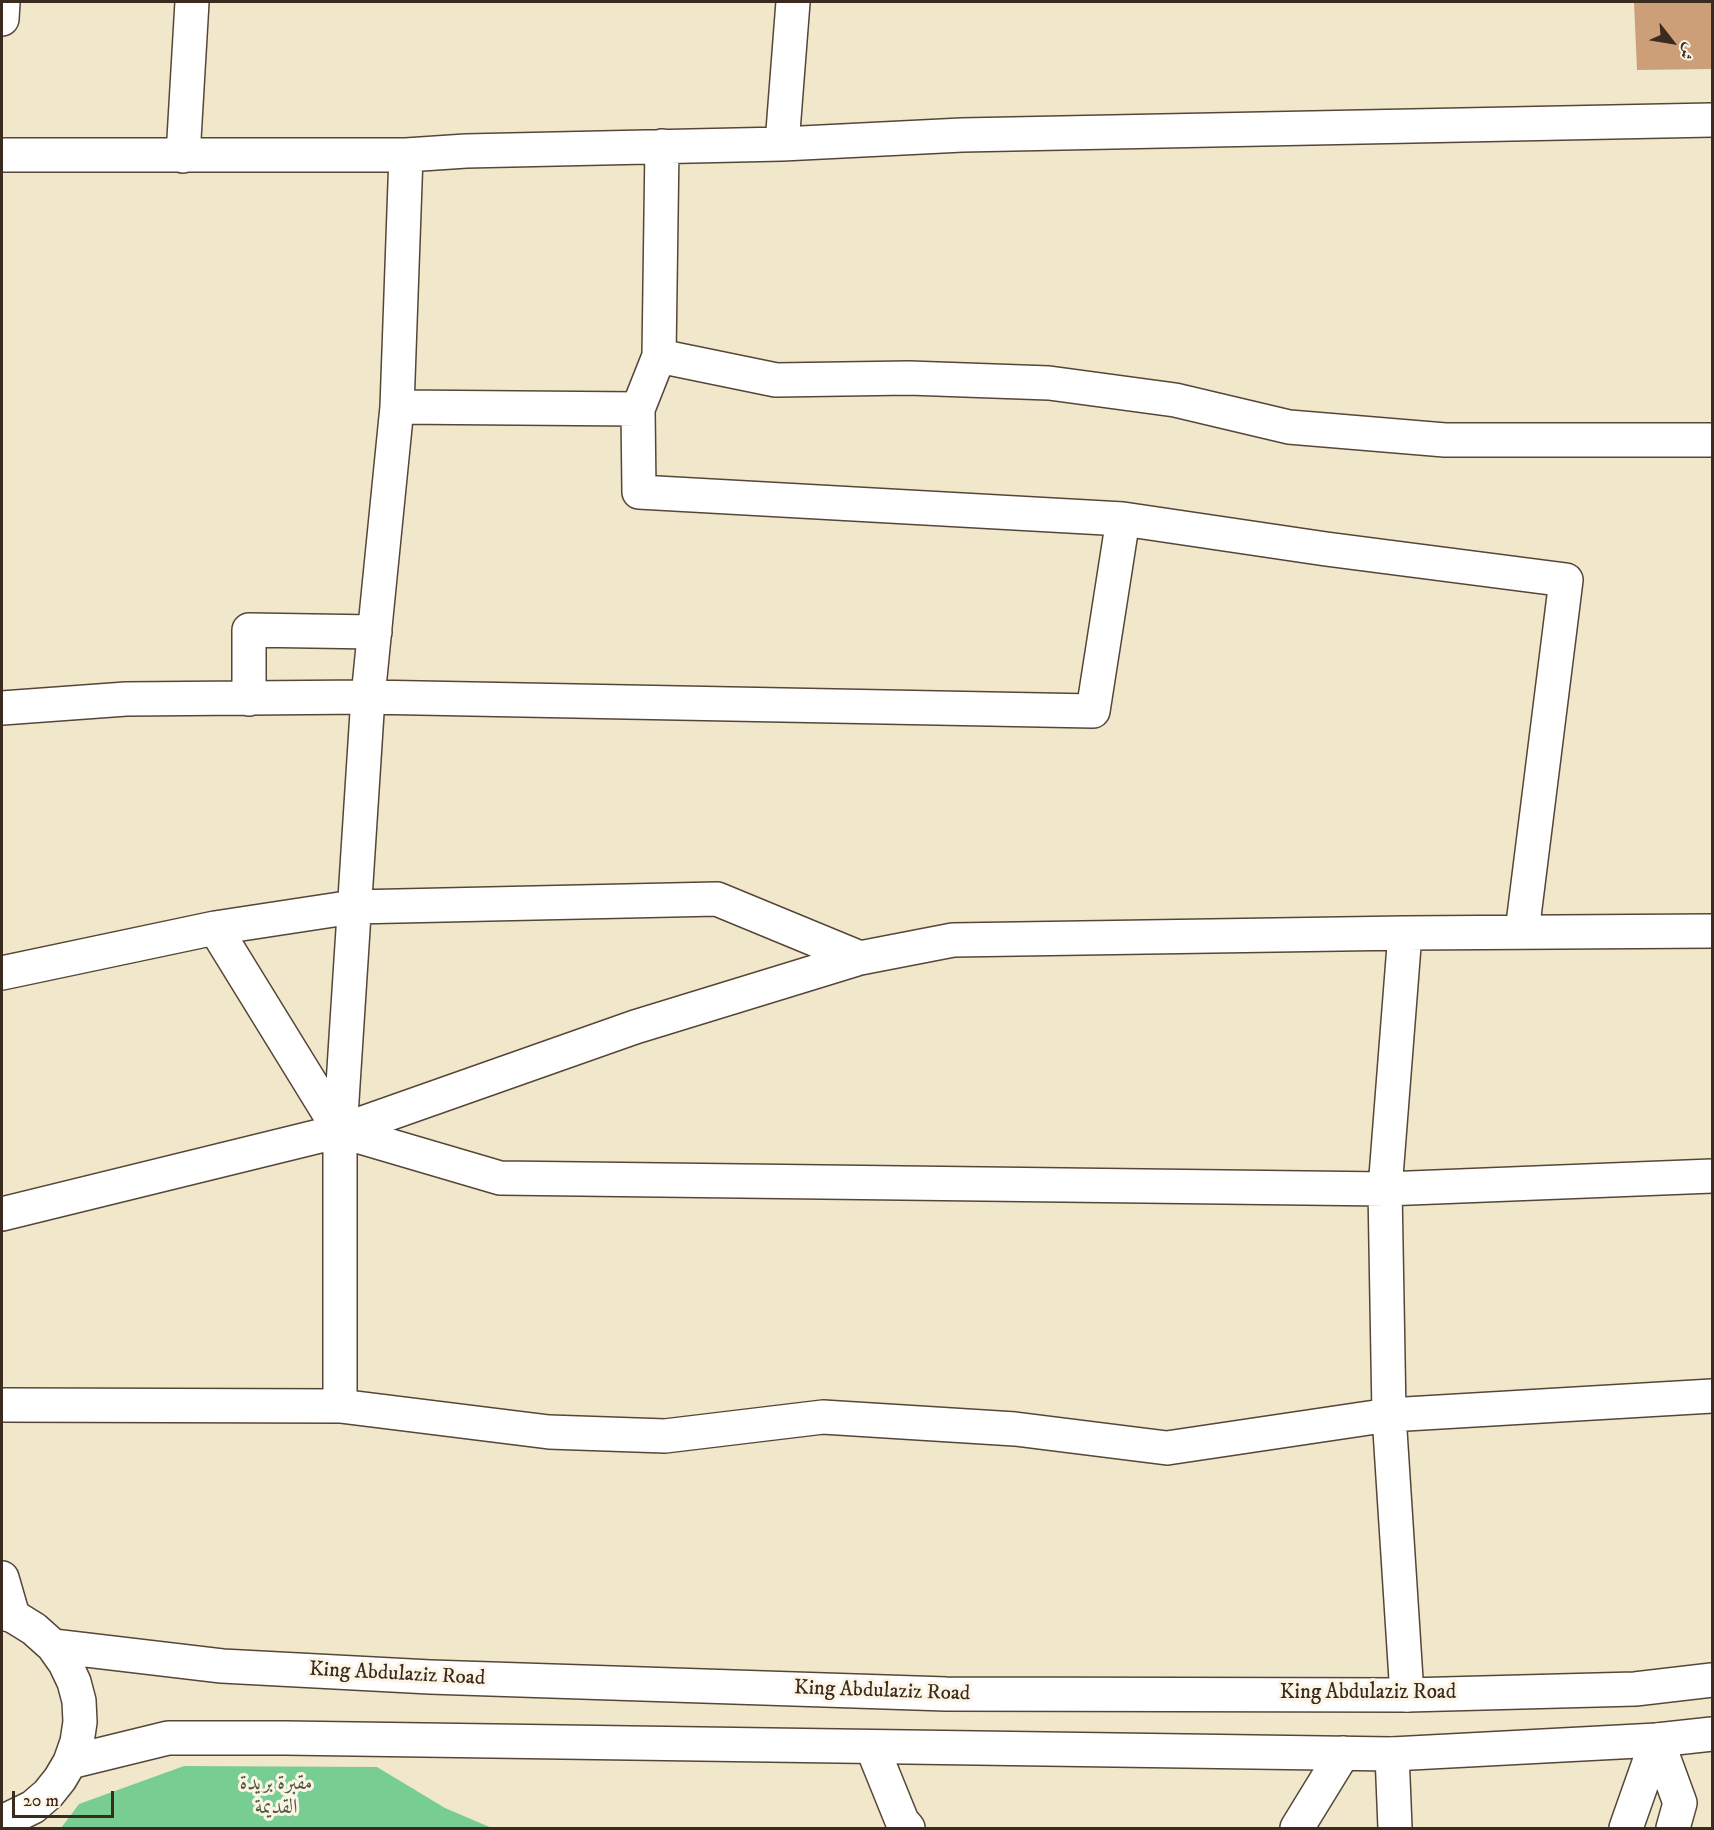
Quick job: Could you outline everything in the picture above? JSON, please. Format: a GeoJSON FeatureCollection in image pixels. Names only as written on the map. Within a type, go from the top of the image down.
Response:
{"type":"FeatureCollection","features":[{"type":"Feature","properties":{"kind":"main road"},"geometry":{"type":"LineString","coordinates":[[2,19],[3,2]]}},
{"type":"Feature","properties":{"kind":"main road"},"geometry":{"type":"LineString","coordinates":[[183,156],[192,2]]}},
{"type":"Feature","properties":{"kind":"main road"},"geometry":{"type":"LineString","coordinates":[[782,144],[793,2]]}},
{"type":"Feature","properties":{"kind":"main road"},"geometry":{"type":"LineString","coordinates":[[2,155],[406,156],[466,151],[782,144],[985,134],[1713,120]]}},
{"type":"Feature","properties":{"kind":"main road"},"geometry":{"type":"LineString","coordinates":[[662,146],[659,356],[638,409],[639,492],[1123,519],[1326,549],[1566,580],[1522,932]]}},
{"type":"Feature","properties":{"kind":"main road"},"geometry":{"type":"LineString","coordinates":[[340,1406],[340,1131],[368,697],[397,407],[406,156]]}},
{"type":"Feature","properties":{"kind":"main road"},"geometry":{"type":"LineString","coordinates":[[659,356],[776,380],[909,378],[1049,383],[1175,400],[1289,427],[1445,440],[1713,440]]}},
{"type":"Feature","properties":{"kind":"main road"},"geometry":{"type":"LineString","coordinates":[[397,407],[638,409]]}},
{"type":"Feature","properties":{"kind":"main road"},"geometry":{"type":"LineString","coordinates":[[2,708],[126,699],[368,697],[1093,711],[1123,519]]}},
{"type":"Feature","properties":{"kind":"main road"},"geometry":{"type":"LineString","coordinates":[[249,699],[249,630],[375,632]]}},
{"type":"Feature","properties":{"kind":"main road"},"geometry":{"type":"LineString","coordinates":[[2,973],[215,928],[353,907],[717,898],[860,957]]}},
{"type":"Feature","properties":{"kind":"main road"},"geometry":{"type":"LineString","coordinates":[[215,928],[340,1131],[500,1178],[1385,1189],[1713,1176]]}},
{"type":"Feature","properties":{"kind":"main road"},"geometry":{"type":"LineString","coordinates":[[2,1214],[340,1131],[635,1027],[860,957],[953,940],[1713,931]]}},
{"type":"Feature","properties":{"kind":"main road"},"geometry":{"type":"LineString","coordinates":[[1405,933],[1385,1189],[1389,1415],[1407,1695]]}},
{"type":"Feature","properties":{"kind":"main road"},"geometry":{"type":"LineString","coordinates":[[2,1405],[340,1406],[549,1432],[665,1436],[823,1417],[1015,1429],[1167,1448],[1389,1415],[1713,1396]]}},
{"type":"Feature","properties":{"kind":"main road"},"geometry":{"type":"LineString","coordinates":[[2,1578],[7,1615],[34,1629],[53,1646],[69,1672],[79,1701],[78,1732],[70,1762],[60,1779],[33,1807],[2,1822]]}},
{"type":"Feature","properties":{"kind":"main road","name":"King Abdulaziz Road"},"geometry":{"type":"LineString","coordinates":[[53,1646],[222,1666],[442,1678],[946,1694],[1407,1695],[1635,1689],[1713,1680]]}},
{"type":"Feature","properties":{"kind":"main road"},"geometry":{"type":"LineString","coordinates":[[70,1762],[168,1738],[1392,1754],[1657,1740],[1713,1734]]}},
{"type":"Feature","properties":{"kind":"main road"},"geometry":{"type":"LineString","coordinates":[[1626,1828],[1657,1740]]}},
{"type":"Feature","properties":{"kind":"main road"},"geometry":{"type":"LineString","coordinates":[[1657,1740],[1680,1803],[1673,1828]]}},
{"type":"Feature","properties":{"kind":"main road"},"geometry":{"type":"LineString","coordinates":[[872,1747],[902,1821],[908,1828]]}},
{"type":"Feature","properties":{"kind":"main road"},"geometry":{"type":"LineString","coordinates":[[1297,1828],[1343,1753]]}},
{"type":"Feature","properties":{"kind":"main road"},"geometry":{"type":"LineString","coordinates":[[1392,1754],[1395,1828]]}},
{"type":"Feature","properties":{"kind":"green space","name":"مقبرة بريدة القديمة"},"geometry":{"type":"Polygon","coordinates":[[[184,1766],[377,1767],[445,1808],[492,1828],[61,1828],[79,1804],[184,1766]]]}},
{"type":"Feature","properties":{"kind":"building"},"geometry":{"type":"Polygon","coordinates":[[[1634,2],[1712,2],[1712,69],[1637,70],[1634,2]]]}}]}
